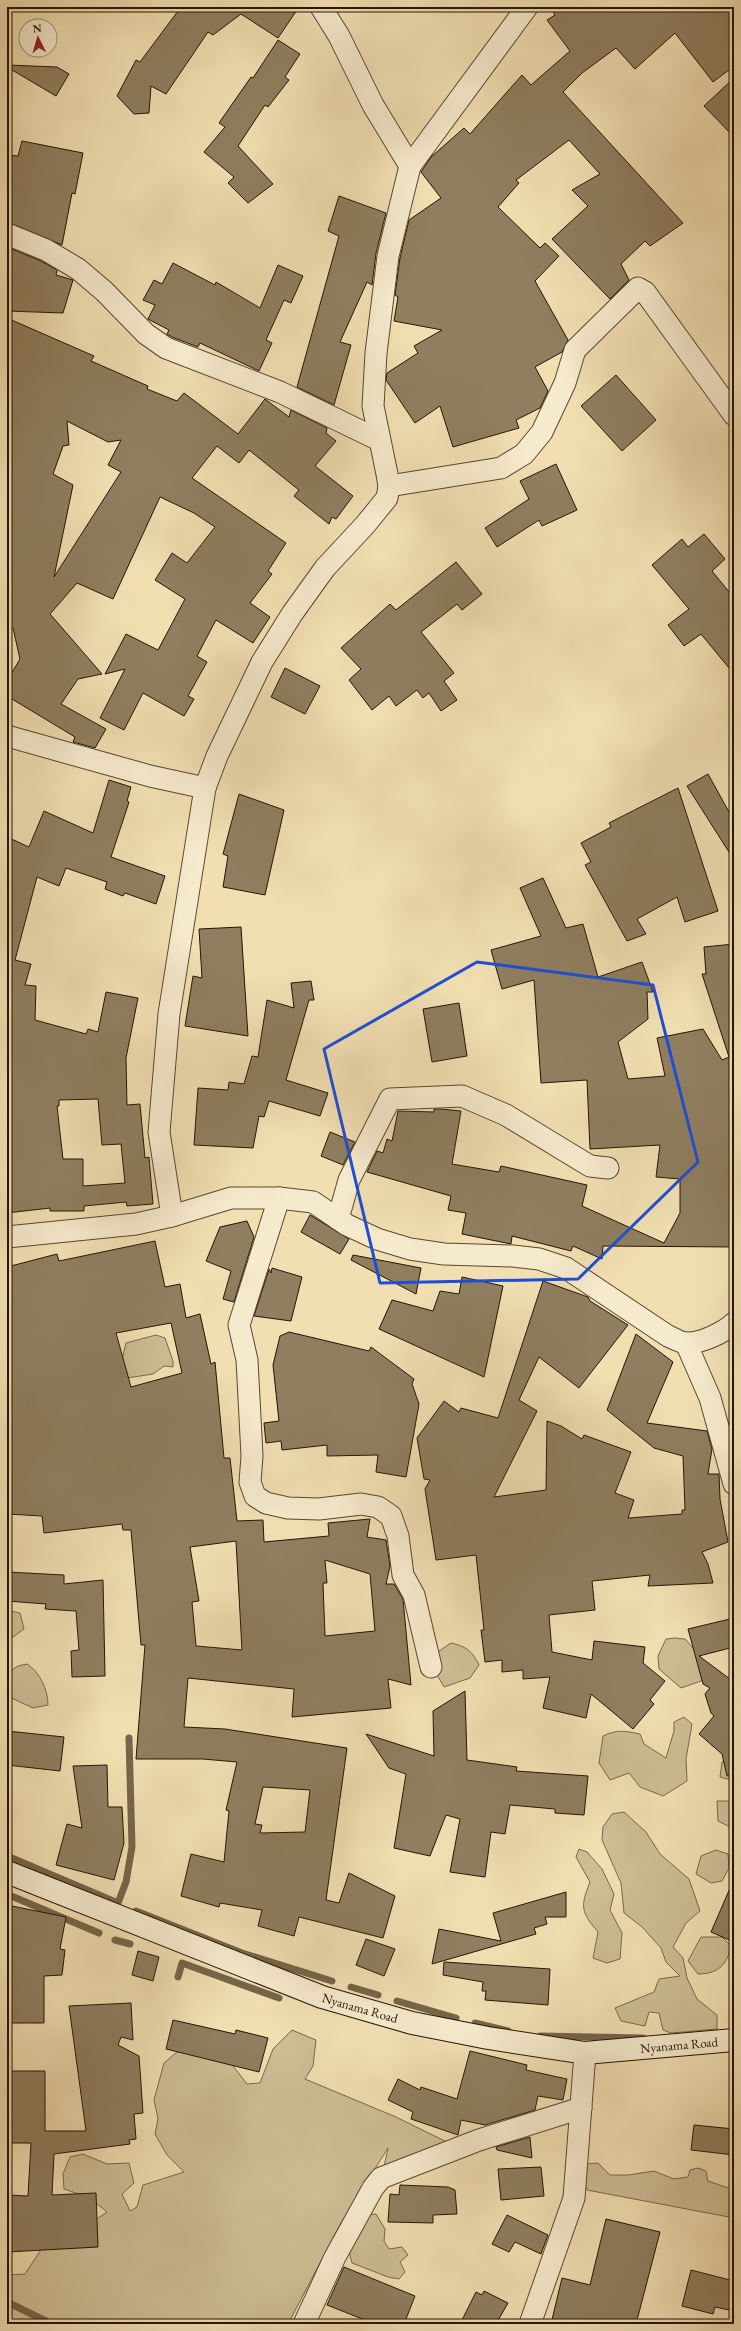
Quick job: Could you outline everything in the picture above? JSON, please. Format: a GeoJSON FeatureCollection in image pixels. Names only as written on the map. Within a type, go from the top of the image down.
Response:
{"type":"FeatureCollection","features":[{"type":"Feature","properties":{"kind":"street"},"geometry":{"type":"LineString","coordinates":[[321,7],[339,36],[373,105],[410,166]]}},
{"type":"Feature","properties":{"kind":"street"},"geometry":{"type":"LineString","coordinates":[[172,1216],[160,1124],[169,1014],[205,788],[217,756],[262,662],[292,614],[325,568],[365,525],[387,498],[389,486],[373,406],[376,353],[388,256],[410,166],[527,7]]}},
{"type":"Feature","properties":{"kind":"street"},"geometry":{"type":"LineString","coordinates":[[7,234],[46,250],[78,269],[104,291],[146,334],[166,348],[280,392],[379,440]]}},
{"type":"Feature","properties":{"kind":"street"},"geometry":{"type":"LineString","coordinates":[[389,486],[501,468],[524,454],[542,432],[565,383],[575,350],[638,288],[645,292],[734,415]]}},
{"type":"Feature","properties":{"kind":"street"},"geometry":{"type":"LineString","coordinates":[[7,736],[127,770],[205,788]]}},
{"type":"Feature","properties":{"kind":"street"},"geometry":{"type":"LineString","coordinates":[[338,1219],[349,1180],[390,1099],[462,1096],[506,1115],[590,1166],[608,1168]]}},
{"type":"Feature","properties":{"kind":"street"},"geometry":{"type":"LineString","coordinates":[[7,1237],[128,1225],[172,1216],[232,1198],[279,1198],[312,1202],[338,1219],[377,1239],[410,1249],[444,1254],[513,1256],[539,1259],[566,1268],[668,1336],[686,1343],[704,1339],[727,1330],[734,1322]]}},
{"type":"Feature","properties":{"kind":"street"},"geometry":{"type":"LineString","coordinates":[[279,1198],[239,1325],[247,1360],[252,1456],[250,1482],[255,1496],[266,1503],[288,1508],[319,1509],[362,1504],[378,1507],[391,1516],[398,1536],[403,1574],[414,1595],[431,1667]]}},
{"type":"Feature","properties":{"kind":"street"},"geometry":{"type":"LineString","coordinates":[[686,1343],[710,1398],[734,1484]]}},
{"type":"Feature","properties":{"kind":"street","name":"Nyanama Road"},"geometry":{"type":"LineString","coordinates":[[7,1872],[322,1998],[412,2023],[488,2038],[585,2053],[734,2040]]}},
{"type":"Feature","properties":{"kind":"street"},"geometry":{"type":"LineString","coordinates":[[530,2324],[574,2198],[585,2053]]}},
{"type":"Feature","properties":{"kind":"street"},"geometry":{"type":"LineString","coordinates":[[304,2324],[339,2250],[373,2188],[381,2178],[479,2140],[581,2108]]}},
{"type":"Feature","properties":{"kind":"highlighted area"},"geometry":{"type":"Polygon","coordinates":[[[477,962],[653,985],[698,1162],[578,1279],[380,1283],[324,1049],[477,962]]]}},
{"type":"Feature","properties":{"kind":"shaded area"},"geometry":{"type":"Polygon","coordinates":[[[156,1335],[165,1338],[173,1361],[173,1367],[164,1366],[153,1374],[127,1378],[122,1360],[126,1343],[156,1335]]]}},
{"type":"Feature","properties":{"kind":"shaded area"},"geometry":{"type":"Polygon","coordinates":[[[7,1610],[20,1613],[24,1629],[9,1640],[7,1639],[7,1610]]]}},
{"type":"Feature","properties":{"kind":"shaded area"},"geometry":{"type":"Polygon","coordinates":[[[666,1639],[685,1639],[705,1662],[704,1680],[681,1688],[659,1669],[658,1656],[666,1639]]]}},
{"type":"Feature","properties":{"kind":"shaded area"},"geometry":{"type":"Polygon","coordinates":[[[451,1643],[468,1650],[474,1656],[479,1665],[470,1678],[444,1687],[436,1673],[436,1653],[451,1643]]]}},
{"type":"Feature","properties":{"kind":"shaded area"},"geometry":{"type":"Polygon","coordinates":[[[27,1664],[32,1667],[42,1682],[47,1693],[48,1705],[33,1708],[7,1696],[7,1673],[18,1666],[27,1664]]]}},
{"type":"Feature","properties":{"kind":"shaded area"},"geometry":{"type":"Polygon","coordinates":[[[684,1717],[692,1724],[686,1759],[687,1781],[663,1796],[640,1787],[629,1773],[610,1780],[599,1763],[603,1736],[613,1732],[622,1731],[640,1734],[644,1744],[666,1758],[674,1731],[674,1722],[684,1717]]]}},
{"type":"Feature","properties":{"kind":"shaded area"},"geometry":{"type":"Polygon","coordinates":[[[734,1758],[734,1781],[720,1777],[722,1762],[734,1758]]]}},
{"type":"Feature","properties":{"kind":"shaded area"},"geometry":{"type":"Polygon","coordinates":[[[717,1801],[734,1801],[734,1829],[718,1821],[717,1801]]]}},
{"type":"Feature","properties":{"kind":"shaded area"},"geometry":{"type":"Polygon","coordinates":[[[624,1812],[646,1832],[660,1854],[689,1879],[700,1911],[686,1923],[673,1947],[683,1958],[687,1978],[697,1999],[717,2015],[717,2029],[671,2033],[663,2030],[659,2013],[649,2012],[645,2026],[621,2021],[615,2008],[654,1992],[659,1979],[680,1976],[666,1962],[661,1948],[642,1927],[624,1913],[621,1883],[602,1840],[603,1827],[612,1814],[624,1812]]]}},
{"type":"Feature","properties":{"kind":"shaded area"},"geometry":{"type":"Polygon","coordinates":[[[579,1849],[587,1852],[602,1869],[614,1894],[610,1910],[622,1933],[620,1959],[607,1963],[593,1958],[598,1932],[585,1914],[584,1904],[590,1882],[576,1857],[579,1849]]]}},
{"type":"Feature","properties":{"kind":"shaded area"},"geometry":{"type":"Polygon","coordinates":[[[716,1850],[728,1854],[729,1868],[722,1881],[711,1883],[696,1874],[701,1856],[716,1850]]]}},
{"type":"Feature","properties":{"kind":"shaded area"},"geometry":{"type":"Polygon","coordinates":[[[701,1937],[722,1937],[731,1946],[724,1963],[716,1970],[705,1974],[698,1974],[688,1961],[701,1937]]]}},
{"type":"Feature","properties":{"kind":"shaded area"},"geometry":{"type":"Polygon","coordinates":[[[292,2030],[316,2040],[313,2066],[305,2079],[396,2117],[449,2143],[384,2167],[388,2148],[342,2221],[288,2324],[7,2324],[7,2275],[25,2274],[42,2248],[79,2231],[107,2212],[90,2198],[64,2189],[63,2174],[70,2157],[83,2154],[107,2164],[129,2163],[134,2183],[122,2194],[130,2211],[137,2207],[143,2185],[184,2172],[167,2155],[155,2134],[158,2119],[154,2100],[164,2063],[190,2041],[223,2053],[247,2084],[260,2083],[273,2049],[292,2030]]]}},
{"type":"Feature","properties":{"kind":"shaded area"},"geometry":{"type":"Polygon","coordinates":[[[598,2163],[610,2175],[628,2175],[654,2171],[674,2179],[688,2177],[690,2170],[698,2168],[706,2171],[708,2181],[734,2190],[734,2218],[587,2190],[582,2177],[586,2164],[598,2163]]]}},
{"type":"Feature","properties":{"kind":"shaded area"},"geometry":{"type":"Polygon","coordinates":[[[376,2214],[385,2229],[384,2241],[389,2249],[402,2247],[408,2255],[400,2262],[405,2272],[399,2279],[388,2277],[352,2263],[349,2251],[366,2215],[376,2214]]]}},
{"type":"Feature","properties":{"kind":"building"},"geometry":{"type":"Polygon","coordinates":[[[181,7],[299,7],[278,38],[241,14],[213,35],[208,32],[166,94],[151,86],[149,113],[134,114],[117,96],[136,60],[140,62],[181,7]]]}},
{"type":"Feature","properties":{"kind":"building"},"geometry":{"type":"Polygon","coordinates":[[[550,7],[734,7],[734,66],[713,82],[675,33],[635,69],[616,48],[582,73],[563,92],[683,223],[650,246],[645,241],[621,264],[629,280],[610,299],[552,239],[588,206],[572,190],[600,174],[569,140],[516,180],[519,183],[498,207],[540,248],[545,243],[559,256],[535,281],[568,340],[562,352],[535,367],[548,391],[540,408],[516,420],[519,428],[453,447],[440,406],[415,423],[386,380],[387,373],[418,353],[414,346],[442,330],[394,321],[398,297],[395,295],[400,258],[409,220],[441,198],[421,172],[431,157],[464,128],[470,134],[522,75],[531,85],[570,51],[547,20],[555,15],[550,7]]]}},
{"type":"Feature","properties":{"kind":"building"},"geometry":{"type":"Polygon","coordinates":[[[278,40],[300,54],[285,77],[289,80],[268,107],[265,105],[238,146],[273,184],[248,203],[228,183],[234,177],[204,152],[225,127],[219,123],[251,77],[253,78],[278,40]]]}},
{"type":"Feature","properties":{"kind":"building"},"geometry":{"type":"Polygon","coordinates":[[[7,65],[57,67],[69,74],[56,96],[7,67],[7,65]]]}},
{"type":"Feature","properties":{"kind":"building"},"geometry":{"type":"Polygon","coordinates":[[[734,78],[734,137],[704,106],[734,78]]]}},
{"type":"Feature","properties":{"kind":"building"},"geometry":{"type":"Polygon","coordinates":[[[22,141],[83,153],[75,194],[72,193],[62,245],[7,222],[7,207],[12,180],[7,179],[7,155],[18,156],[22,141]]]}},
{"type":"Feature","properties":{"kind":"building"},"geometry":{"type":"Polygon","coordinates":[[[339,196],[386,213],[376,253],[372,285],[367,282],[340,342],[351,345],[334,405],[297,387],[339,236],[328,231],[339,196]]]}},
{"type":"Feature","properties":{"kind":"building"},"geometry":{"type":"Polygon","coordinates":[[[7,247],[41,261],[57,270],[56,275],[73,280],[63,313],[7,311],[7,247]]]}},
{"type":"Feature","properties":{"kind":"building"},"geometry":{"type":"Polygon","coordinates":[[[173,263],[215,285],[216,282],[260,308],[278,265],[303,276],[291,303],[284,300],[266,340],[272,343],[259,371],[200,343],[198,347],[172,337],[167,334],[169,330],[148,319],[155,305],[143,300],[154,280],[162,284],[173,263]]]}},
{"type":"Feature","properties":{"kind":"building"},"geometry":{"type":"Polygon","coordinates":[[[7,318],[94,356],[91,361],[148,386],[147,389],[177,401],[184,393],[238,434],[265,399],[289,417],[291,410],[327,428],[326,433],[336,441],[315,466],[353,496],[336,519],[332,517],[329,524],[294,496],[299,490],[249,450],[239,463],[217,446],[192,478],[286,543],[268,571],[272,574],[250,603],[270,617],[253,643],[216,620],[197,656],[207,662],[188,696],[194,699],[184,716],[143,693],[124,730],[100,718],[125,669],[105,674],[126,634],[158,650],[185,599],[155,580],[172,553],[187,563],[215,527],[194,513],[160,497],[113,599],[77,583],[50,614],[102,674],[78,679],[61,704],[106,729],[95,748],[73,742],[75,737],[7,696],[7,681],[20,659],[13,628],[7,625],[7,318]],[[67,421],[69,445],[63,446],[53,474],[73,485],[54,577],[121,472],[108,465],[121,440],[108,442],[67,421]]]}},
{"type":"Feature","properties":{"kind":"building"},"geometry":{"type":"Polygon","coordinates":[[[616,375],[656,420],[622,451],[581,406],[616,375]]]}},
{"type":"Feature","properties":{"kind":"building"},"geometry":{"type":"Polygon","coordinates":[[[556,464],[577,510],[542,526],[539,520],[497,547],[485,528],[529,499],[520,481],[556,464]]]}},
{"type":"Feature","properties":{"kind":"building"},"geometry":{"type":"Polygon","coordinates":[[[704,534],[725,559],[712,571],[734,598],[734,674],[701,634],[684,646],[668,625],[689,609],[652,565],[682,539],[688,547],[704,534]]]}},
{"type":"Feature","properties":{"kind":"building"},"geometry":{"type":"Polygon","coordinates":[[[456,562],[482,594],[462,610],[457,604],[421,632],[454,673],[444,681],[457,700],[441,711],[429,693],[423,698],[417,690],[396,706],[389,696],[372,710],[349,680],[361,669],[341,648],[390,604],[396,610],[456,562]]]}},
{"type":"Feature","properties":{"kind":"building"},"geometry":{"type":"Polygon","coordinates":[[[285,668],[320,686],[305,714],[271,697],[285,668]]]}},
{"type":"Feature","properties":{"kind":"building"},"geometry":{"type":"Polygon","coordinates":[[[708,774],[734,821],[734,860],[687,786],[708,774]]]}},
{"type":"Feature","properties":{"kind":"building"},"geometry":{"type":"Polygon","coordinates":[[[109,780],[131,787],[127,801],[129,802],[111,857],[165,876],[156,904],[125,893],[123,896],[105,889],[107,882],[66,868],[59,886],[37,877],[15,960],[31,964],[25,985],[36,986],[35,1020],[86,1034],[88,1029],[98,1032],[106,992],[138,998],[126,1058],[127,1105],[140,1104],[145,1158],[149,1157],[153,1204],[127,1206],[126,1202],[84,1206],[84,1211],[50,1211],[50,1208],[7,1213],[7,837],[29,847],[44,811],[93,833],[109,780]],[[98,1099],[59,1100],[59,1106],[57,1106],[63,1159],[83,1159],[83,1186],[125,1183],[121,1144],[102,1145],[98,1099]]]}},
{"type":"Feature","properties":{"kind":"building"},"geometry":{"type":"Polygon","coordinates":[[[678,788],[718,911],[685,922],[677,897],[637,919],[646,934],[627,941],[585,865],[591,862],[581,843],[611,827],[609,823],[678,788]]]}},
{"type":"Feature","properties":{"kind":"building"},"geometry":{"type":"Polygon","coordinates":[[[239,794],[284,810],[265,895],[223,887],[228,856],[223,854],[239,794]]]}},
{"type":"Feature","properties":{"kind":"building"},"geometry":{"type":"Polygon","coordinates":[[[543,878],[566,928],[583,924],[598,977],[642,962],[653,992],[647,992],[648,1019],[618,1042],[628,1079],[665,1076],[657,1038],[703,1029],[722,1060],[729,1057],[702,974],[706,974],[704,947],[734,944],[734,1161],[730,1162],[734,1205],[734,1247],[603,1246],[602,1259],[573,1246],[571,1251],[512,1236],[511,1244],[462,1234],[466,1213],[448,1210],[451,1196],[367,1172],[377,1151],[383,1153],[387,1139],[392,1141],[398,1111],[434,1112],[434,1109],[440,1109],[461,1111],[452,1164],[499,1172],[501,1166],[587,1185],[582,1206],[664,1243],[680,1213],[680,1179],[656,1177],[660,1145],[590,1149],[587,1080],[541,1083],[534,980],[502,989],[491,950],[541,936],[520,888],[543,878]]]}},
{"type":"Feature","properties":{"kind":"building"},"geometry":{"type":"Polygon","coordinates":[[[241,927],[248,1036],[185,1026],[193,976],[202,978],[199,929],[241,927]]]}},
{"type":"Feature","properties":{"kind":"building"},"geometry":{"type":"Polygon","coordinates":[[[311,981],[314,1000],[309,1000],[286,1080],[328,1093],[320,1116],[269,1101],[264,1117],[259,1116],[253,1148],[194,1145],[198,1088],[228,1090],[229,1082],[244,1084],[252,1056],[258,1057],[267,1000],[294,1008],[291,983],[311,981]]]}},
{"type":"Feature","properties":{"kind":"building"},"geometry":{"type":"Polygon","coordinates":[[[459,1003],[467,1056],[432,1062],[423,1009],[459,1003]]]}},
{"type":"Feature","properties":{"kind":"building"},"geometry":{"type":"Polygon","coordinates":[[[330,1132],[355,1142],[343,1165],[321,1156],[330,1132]]]}},
{"type":"Feature","properties":{"kind":"building"},"geometry":{"type":"Polygon","coordinates":[[[310,1215],[349,1239],[340,1254],[301,1232],[310,1215]]]}},
{"type":"Feature","properties":{"kind":"building"},"geometry":{"type":"Polygon","coordinates":[[[247,1221],[254,1237],[234,1302],[223,1299],[231,1271],[206,1261],[220,1227],[247,1221]]]}},
{"type":"Feature","properties":{"kind":"building"},"geometry":{"type":"Polygon","coordinates":[[[155,1241],[165,1287],[180,1284],[186,1318],[200,1314],[211,1364],[215,1362],[224,1458],[230,1458],[237,1521],[263,1520],[264,1542],[329,1536],[328,1523],[370,1519],[367,1537],[386,1540],[390,1566],[386,1584],[394,1584],[403,1599],[411,1685],[388,1679],[391,1708],[292,1717],[294,1689],[188,1678],[184,1727],[225,1729],[347,1748],[326,1900],[339,1903],[349,1873],[395,1896],[383,1938],[299,1917],[294,1936],[258,1926],[262,1910],[220,1903],[219,1907],[181,1896],[191,1854],[224,1862],[229,1811],[226,1810],[237,1762],[203,1759],[136,1759],[145,1645],[141,1645],[131,1530],[123,1530],[122,1524],[44,1533],[42,1516],[7,1514],[7,1267],[57,1254],[59,1261],[155,1241]],[[171,1323],[116,1333],[131,1387],[182,1373],[171,1323]],[[236,1541],[190,1547],[199,1601],[192,1602],[196,1646],[242,1650],[236,1541]],[[325,1560],[327,1583],[323,1583],[325,1636],[375,1631],[370,1574],[325,1560]],[[263,1787],[255,1824],[262,1825],[260,1833],[305,1832],[310,1790],[263,1787]]]}},
{"type":"Feature","properties":{"kind":"building"},"geometry":{"type":"Polygon","coordinates":[[[353,1255],[421,1268],[416,1294],[351,1260],[353,1255]]]}},
{"type":"Feature","properties":{"kind":"building"},"geometry":{"type":"Polygon","coordinates":[[[272,1268],[302,1277],[291,1321],[254,1316],[269,1269],[271,1273],[272,1268]]]}},
{"type":"Feature","properties":{"kind":"building"},"geometry":{"type":"Polygon","coordinates":[[[462,1277],[503,1286],[484,1377],[379,1329],[392,1300],[433,1311],[440,1291],[459,1294],[462,1277]]]}},
{"type":"Feature","properties":{"kind":"building"},"geometry":{"type":"Polygon","coordinates":[[[543,1281],[588,1297],[590,1301],[628,1325],[579,1388],[539,1357],[519,1400],[537,1411],[494,1497],[546,1490],[547,1421],[561,1426],[582,1439],[584,1435],[631,1452],[615,1493],[634,1500],[628,1518],[682,1514],[682,1510],[685,1510],[683,1456],[654,1448],[607,1410],[636,1334],[673,1362],[647,1423],[707,1431],[712,1449],[708,1474],[719,1474],[720,1499],[728,1542],[702,1552],[708,1564],[713,1583],[648,1586],[650,1575],[592,1581],[595,1610],[549,1615],[552,1652],[592,1660],[594,1641],[645,1647],[643,1663],[665,1681],[650,1700],[654,1704],[633,1729],[591,1694],[586,1718],[543,1708],[550,1677],[523,1679],[523,1670],[502,1672],[502,1660],[485,1662],[481,1630],[484,1630],[476,1555],[436,1560],[425,1489],[430,1480],[424,1479],[417,1438],[444,1401],[459,1412],[461,1408],[498,1418],[543,1281]]]}},
{"type":"Feature","properties":{"kind":"building"},"geometry":{"type":"Polygon","coordinates":[[[289,1332],[369,1351],[371,1347],[414,1379],[412,1384],[419,1404],[406,1477],[376,1472],[378,1455],[327,1456],[327,1445],[282,1450],[281,1441],[266,1443],[264,1423],[279,1421],[273,1365],[280,1336],[289,1332]]]}},
{"type":"Feature","properties":{"kind":"building"},"geometry":{"type":"Polygon","coordinates":[[[7,1572],[64,1575],[64,1584],[103,1580],[105,1676],[72,1677],[71,1651],[79,1650],[76,1611],[45,1609],[46,1604],[7,1601],[7,1572]]]}},
{"type":"Feature","properties":{"kind":"building"},"geometry":{"type":"Polygon","coordinates":[[[734,1618],[734,1647],[699,1656],[734,1682],[734,1775],[727,1776],[722,1754],[699,1734],[714,1716],[711,1713],[705,1694],[710,1688],[703,1684],[688,1629],[734,1618]]]}},
{"type":"Feature","properties":{"kind":"building"},"geometry":{"type":"Polygon","coordinates":[[[465,1691],[467,1760],[517,1767],[516,1771],[588,1776],[584,1815],[555,1813],[555,1809],[510,1805],[505,1834],[491,1832],[485,1877],[450,1872],[460,1819],[446,1815],[430,1856],[394,1848],[406,1774],[389,1768],[366,1734],[434,1756],[433,1711],[465,1691]]]}},
{"type":"Feature","properties":{"kind":"building"},"geometry":{"type":"Polygon","coordinates":[[[7,1731],[64,1737],[60,1771],[7,1765],[7,1731]]]}},
{"type":"Feature","properties":{"kind":"building"},"geometry":{"type":"Polygon","coordinates":[[[107,1765],[108,1807],[122,1807],[124,1843],[114,1880],[56,1865],[67,1824],[82,1828],[73,1766],[107,1765]]]}},
{"type":"Feature","properties":{"kind":"building"},"geometry":{"type":"Polygon","coordinates":[[[734,1879],[734,1942],[711,1932],[734,1879]]]}},
{"type":"Feature","properties":{"kind":"building"},"geometry":{"type":"Polygon","coordinates":[[[566,1892],[566,1917],[545,1917],[547,1924],[534,1928],[536,1934],[432,1964],[439,1929],[501,1941],[493,1913],[566,1892]]]}},
{"type":"Feature","properties":{"kind":"building"},"geometry":{"type":"Polygon","coordinates":[[[7,1905],[66,1917],[60,1949],[65,1950],[62,1975],[44,1976],[44,2023],[7,2023],[7,1905]]]}},
{"type":"Feature","properties":{"kind":"building"},"geometry":{"type":"Polygon","coordinates":[[[366,1939],[395,1949],[384,1976],[356,1965],[366,1939]]]}},
{"type":"Feature","properties":{"kind":"building"},"geometry":{"type":"Polygon","coordinates":[[[138,1951],[159,1957],[153,1981],[132,1975],[138,1951]]]}},
{"type":"Feature","properties":{"kind":"building"},"geometry":{"type":"Polygon","coordinates":[[[444,1962],[550,1969],[548,2005],[485,2000],[486,1991],[482,1991],[483,1982],[443,1975],[444,1962]]]}},
{"type":"Feature","properties":{"kind":"building"},"geometry":{"type":"Polygon","coordinates":[[[131,2003],[133,2040],[121,2037],[118,2045],[139,2056],[143,2113],[134,2114],[136,2139],[129,2140],[130,2144],[54,2154],[52,2195],[96,2193],[98,2247],[7,2252],[7,2195],[28,2196],[31,2143],[7,2143],[7,2071],[45,2071],[45,2131],[86,2131],[69,2006],[131,2003]]]}},
{"type":"Feature","properties":{"kind":"building"},"geometry":{"type":"Polygon","coordinates":[[[173,2020],[235,2034],[236,2030],[268,2038],[259,2072],[166,2049],[173,2020]]]}},
{"type":"Feature","properties":{"kind":"building"},"geometry":{"type":"Polygon","coordinates":[[[470,2051],[527,2065],[526,2070],[567,2079],[563,2100],[538,2096],[535,2110],[485,2125],[461,2120],[458,2135],[411,2119],[413,2112],[388,2100],[398,2079],[420,2090],[421,2087],[457,2099],[470,2051]]]}},
{"type":"Feature","properties":{"kind":"building"},"geometry":{"type":"Polygon","coordinates":[[[694,2125],[734,2129],[734,2155],[691,2150],[694,2125]]]}},
{"type":"Feature","properties":{"kind":"building"},"geometry":{"type":"Polygon","coordinates":[[[530,2137],[532,2158],[497,2150],[496,2147],[530,2137]]]}},
{"type":"Feature","properties":{"kind":"building"},"geometry":{"type":"Polygon","coordinates":[[[541,2167],[544,2196],[501,2200],[498,2169],[541,2167]]]}},
{"type":"Feature","properties":{"kind":"building"},"geometry":{"type":"Polygon","coordinates":[[[400,2185],[448,2187],[455,2190],[457,2214],[433,2215],[433,2223],[388,2222],[390,2194],[399,2195],[400,2185]]]}},
{"type":"Feature","properties":{"kind":"building"},"geometry":{"type":"Polygon","coordinates":[[[507,2215],[548,2235],[541,2254],[515,2242],[509,2252],[492,2244],[507,2215]]]}},
{"type":"Feature","properties":{"kind":"building"},"geometry":{"type":"Polygon","coordinates":[[[606,2219],[660,2232],[636,2324],[551,2324],[562,2278],[590,2285],[606,2219]]]}},
{"type":"Feature","properties":{"kind":"building"},"geometry":{"type":"Polygon","coordinates":[[[344,2267],[415,2296],[404,2324],[375,2324],[327,2305],[344,2267]]]}},
{"type":"Feature","properties":{"kind":"building"},"geometry":{"type":"Polygon","coordinates":[[[691,2270],[734,2281],[734,2311],[715,2307],[713,2314],[682,2306],[691,2270]]]}},
{"type":"Feature","properties":{"kind":"building"},"geometry":{"type":"Polygon","coordinates":[[[484,2291],[508,2303],[496,2324],[460,2324],[476,2292],[482,2295],[484,2291]]]}},
{"type":"Feature","properties":{"kind":"waterway"},"geometry":{"type":"LineString","coordinates":[[7,1856],[118,1903],[126,1882],[132,1847],[129,1738]]}},
{"type":"Feature","properties":{"kind":"waterway"},"geometry":{"type":"LineString","coordinates":[[9,1895],[99,1933]]}},
{"type":"Feature","properties":{"kind":"waterway"},"geometry":{"type":"LineString","coordinates":[[136,1911],[242,1953],[332,1981]]}},
{"type":"Feature","properties":{"kind":"waterway"},"geometry":{"type":"LineString","coordinates":[[115,1940],[130,1944]]}},
{"type":"Feature","properties":{"kind":"waterway"},"geometry":{"type":"LineString","coordinates":[[178,1977],[182,1963],[279,1998]]}},
{"type":"Feature","properties":{"kind":"waterway"},"geometry":{"type":"LineString","coordinates":[[351,1987],[378,1995]]}},
{"type":"Feature","properties":{"kind":"waterway"},"geometry":{"type":"LineString","coordinates":[[397,2001],[456,2018]]}},
{"type":"Feature","properties":{"kind":"waterway"},"geometry":{"type":"LineString","coordinates":[[475,2023],[508,2031]]}},
{"type":"Feature","properties":{"kind":"waterway"},"geometry":{"type":"LineString","coordinates":[[540,2036],[643,2038]]}},
{"type":"Feature","properties":{"kind":"waterway"},"geometry":{"type":"LineString","coordinates":[[7,2304],[11,2304],[52,2324]]}}]}
